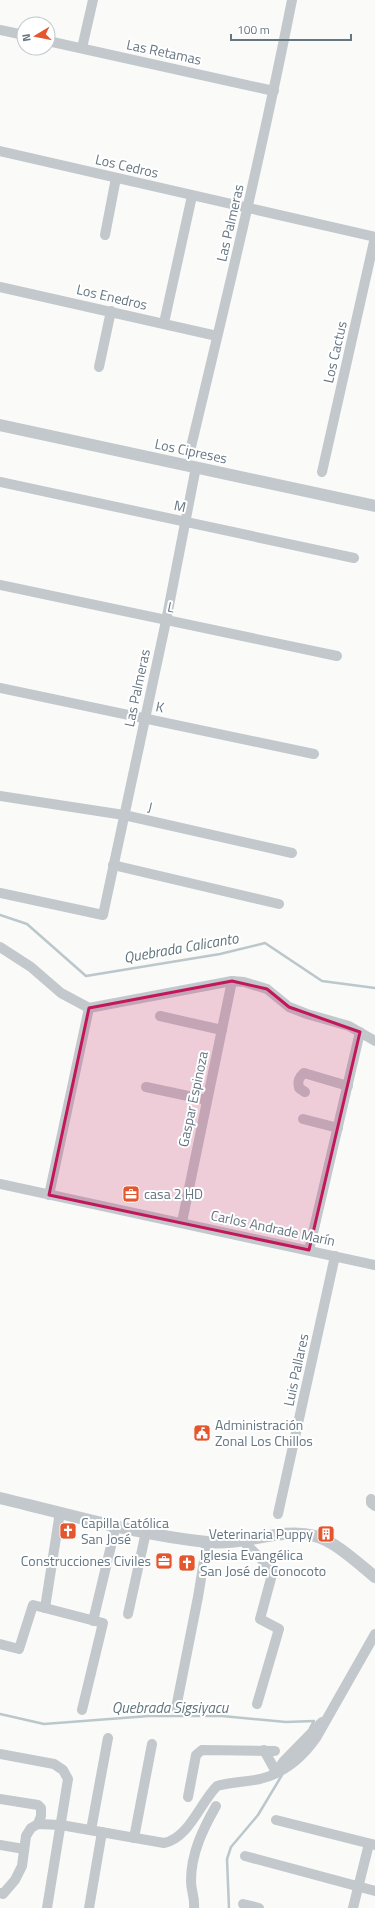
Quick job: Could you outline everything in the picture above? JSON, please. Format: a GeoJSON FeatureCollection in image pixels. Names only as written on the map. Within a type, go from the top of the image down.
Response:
{"type":"FeatureCollection","features":[{"type":"Feature","properties":{"kind":"street"},"geometry":{"type":"LineString","coordinates":[[82,48],[93,0]]}},
{"type":"Feature","properties":{"kind":"street","name":"Las Palmeras"},"geometry":{"type":"LineString","coordinates":[[190,451],[248,208],[274,91],[292,0]]}},
{"type":"Feature","properties":{"kind":"street"},"geometry":{"type":"LineString","coordinates":[[0,30],[16,33]]}},
{"type":"Feature","properties":{"kind":"street","name":"Las Retamas"},"geometry":{"type":"LineString","coordinates":[[56,43],[274,91]]}},
{"type":"Feature","properties":{"kind":"street","name":"Los Cedros"},"geometry":{"type":"LineString","coordinates":[[0,151],[375,237]]}},
{"type":"Feature","properties":{"kind":"street"},"geometry":{"type":"LineString","coordinates":[[105,234],[116,178]]}},
{"type":"Feature","properties":{"kind":"street"},"geometry":{"type":"LineString","coordinates":[[164,323],[192,196]]}},
{"type":"Feature","properties":{"kind":"street","name":"Los Cactus"},"geometry":{"type":"LineString","coordinates":[[322,472],[375,237]]}},
{"type":"Feature","properties":{"kind":"street","name":"Los Enedros"},"geometry":{"type":"LineString","coordinates":[[0,287],[217,336]]}},
{"type":"Feature","properties":{"kind":"street"},"geometry":{"type":"LineString","coordinates":[[99,367],[111,311]]}},
{"type":"Feature","properties":{"kind":"street","name":"Los Cipreses"},"geometry":{"type":"LineString","coordinates":[[0,425],[375,506]]}},
{"type":"Feature","properties":{"kind":"street","name":"Las Palmeras"},"geometry":{"type":"LineString","coordinates":[[0,893],[104,915],[113,865],[166,621],[196,467]]}},
{"type":"Feature","properties":{"kind":"street","name":"M"},"geometry":{"type":"LineString","coordinates":[[0,482],[354,558]]}},
{"type":"Feature","properties":{"kind":"street","name":"L"},"geometry":{"type":"LineString","coordinates":[[0,585],[337,656]]}},
{"type":"Feature","properties":{"kind":"street","name":"K"},"geometry":{"type":"LineString","coordinates":[[0,688],[314,754]]}},
{"type":"Feature","properties":{"kind":"street","name":"J"},"geometry":{"type":"LineString","coordinates":[[0,796],[124,815],[292,853]]}},
{"type":"Feature","properties":{"kind":"street"},"geometry":{"type":"LineString","coordinates":[[113,865],[279,904]]}},
{"type":"Feature","properties":{"kind":"street"},"geometry":{"type":"LineString","coordinates":[[0,947],[31,967],[61,993],[89,1008],[232,981],[244,982],[267,989],[277,995],[289,1007],[307,1014],[349,1026],[375,1041]]}},
{"type":"Feature","properties":{"kind":"street","name":"Gaspar Espinoza"},"geometry":{"type":"LineString","coordinates":[[182,1222],[232,981]]}},
{"type":"Feature","properties":{"kind":"street"},"geometry":{"type":"LineString","coordinates":[[49,1195],[89,1008]]}},
{"type":"Feature","properties":{"kind":"street"},"geometry":{"type":"LineString","coordinates":[[160,1016],[222,1030]]}},
{"type":"Feature","properties":{"kind":"street"},"geometry":{"type":"LineString","coordinates":[[309,1250],[323,1171],[338,1128],[360,1032]]}},
{"type":"Feature","properties":{"kind":"street"},"geometry":{"type":"LineString","coordinates":[[305,1092],[299,1088],[298,1083],[300,1076],[304,1073],[348,1086]]}},
{"type":"Feature","properties":{"kind":"street"},"geometry":{"type":"LineString","coordinates":[[146,1087],[207,1100]]}},
{"type":"Feature","properties":{"kind":"street"},"geometry":{"type":"LineString","coordinates":[[303,1119],[338,1128]]}},
{"type":"Feature","properties":{"kind":"street","name":"Carlos Andrade Marín"},"geometry":{"type":"LineString","coordinates":[[0,1184],[182,1222],[375,1265]]}},
{"type":"Feature","properties":{"kind":"street","name":"Luis Pallares"},"geometry":{"type":"LineString","coordinates":[[278,1514],[335,1256]]}},
{"type":"Feature","properties":{"kind":"street"},"geometry":{"type":"LineString","coordinates":[[0,1498],[146,1532],[207,1542],[244,1542],[295,1534],[318,1537],[331,1544],[375,1577]]}},
{"type":"Feature","properties":{"kind":"street"},"geometry":{"type":"LineString","coordinates":[[45,1608],[60,1512]]}},
{"type":"Feature","properties":{"kind":"street"},"geometry":{"type":"LineString","coordinates":[[93,1621],[116,1525]]}},
{"type":"Feature","properties":{"kind":"street"},"geometry":{"type":"LineString","coordinates":[[128,1614],[146,1532]]}},
{"type":"Feature","properties":{"kind":"street"},"geometry":{"type":"LineString","coordinates":[[176,1708],[198,1597],[207,1542]]}},
{"type":"Feature","properties":{"kind":"street"},"geometry":{"type":"LineString","coordinates":[[244,1542],[273,1571],[260,1619],[279,1629],[258,1704]]}},
{"type":"Feature","properties":{"kind":"street"},"geometry":{"type":"LineString","coordinates":[[0,1644],[19,1648],[33,1605],[103,1623],[82,1710]]}},
{"type":"Feature","properties":{"kind":"street"},"geometry":{"type":"LineString","coordinates":[[0,1894],[3,1894],[15,1880],[22,1866],[26,1836],[31,1828],[38,1824],[62,1825],[164,1843],[172,1841],[183,1831],[217,1786],[262,1778],[290,1767],[308,1750],[316,1738],[375,1634]]}},
{"type":"Feature","properties":{"kind":"street"},"geometry":{"type":"LineString","coordinates":[[91,1830],[108,1738]]}},
{"type":"Feature","properties":{"kind":"street"},"geometry":{"type":"LineString","coordinates":[[134,1838],[152,1744]]}},
{"type":"Feature","properties":{"kind":"street"},"geometry":{"type":"LineString","coordinates":[[264,1750],[276,1772]]}},
{"type":"Feature","properties":{"kind":"street"},"geometry":{"type":"LineString","coordinates":[[202,1805],[187,1800],[198,1751],[275,1751]]}},
{"type":"Feature","properties":{"kind":"street"},"geometry":{"type":"LineString","coordinates":[[0,1754],[54,1764],[63,1770],[68,1779],[62,1825],[47,1908]]}},
{"type":"Feature","properties":{"kind":"street"},"geometry":{"type":"LineString","coordinates":[[0,1799],[38,1805],[41,1808],[41,1816],[38,1824]]}},
{"type":"Feature","properties":{"kind":"street"},"geometry":{"type":"LineString","coordinates":[[194,1908],[195,1897],[191,1889],[191,1880],[197,1847],[201,1834],[216,1806]]}},
{"type":"Feature","properties":{"kind":"street"},"geometry":{"type":"LineString","coordinates":[[276,1820],[372,1844],[353,1908]]}},
{"type":"Feature","properties":{"kind":"street"},"geometry":{"type":"LineString","coordinates":[[183,1831],[190,1836],[197,1847]]}},
{"type":"Feature","properties":{"kind":"street"},"geometry":{"type":"LineString","coordinates":[[89,1908],[102,1832]]}},
{"type":"Feature","properties":{"kind":"street"},"geometry":{"type":"LineString","coordinates":[[0,1845],[24,1849]]}},
{"type":"Feature","properties":{"kind":"street"},"geometry":{"type":"LineString","coordinates":[[245,1856],[375,1891]]}},
{"type":"Feature","properties":{"kind":"street"},"geometry":{"type":"LineString","coordinates":[[244,1904],[259,1908]]}},
{"type":"Feature","properties":{"kind":"highlighted area"},"geometry":{"type":"Polygon","coordinates":[[[232,981],[267,989],[289,1007],[360,1032],[309,1250],[49,1195],[89,1008],[232,981]]]}},
{"type":"Feature","properties":{"kind":"waterway","name":"Quebrada Calicanto"},"geometry":{"type":"LineString","coordinates":[[0,915],[27,924],[86,976],[220,954],[265,943],[322,981],[375,988]]}},
{"type":"Feature","properties":{"kind":"waterway","name":"Quebrada Sigsiyacu"},"geometry":{"type":"LineString","coordinates":[[0,1714],[44,1724],[149,1716],[222,1716],[286,1722],[314,1721],[310,1728]]}},
{"type":"Feature","properties":{"kind":"waterway","name":"Quebrada Sigsiyacu"},"geometry":{"type":"LineString","coordinates":[[229,1908],[227,1859],[231,1847],[258,1815],[282,1775]]}},
{"type":"Feature","properties":{"kind":"place","name":"casa 2 HD"},"geometry":{"type":"Point","coordinates":[131,1194]}},
{"type":"Feature","properties":{"kind":"place","name":"Administración Zonal Los Chillos"},"geometry":{"type":"Point","coordinates":[202,1433]}},
{"type":"Feature","properties":{"kind":"place","name":"Capilla Católica San José"},"geometry":{"type":"Point","coordinates":[68,1531]}},
{"type":"Feature","properties":{"kind":"place","name":"Veterinaria Puppy"},"geometry":{"type":"Point","coordinates":[326,1534]}},
{"type":"Feature","properties":{"kind":"place","name":"Construcciones Civiles"},"geometry":{"type":"Point","coordinates":[164,1561]}},
{"type":"Feature","properties":{"kind":"place","name":"Iglesia Evangélica San José de Conocoto"},"geometry":{"type":"Point","coordinates":[187,1563]}}]}
